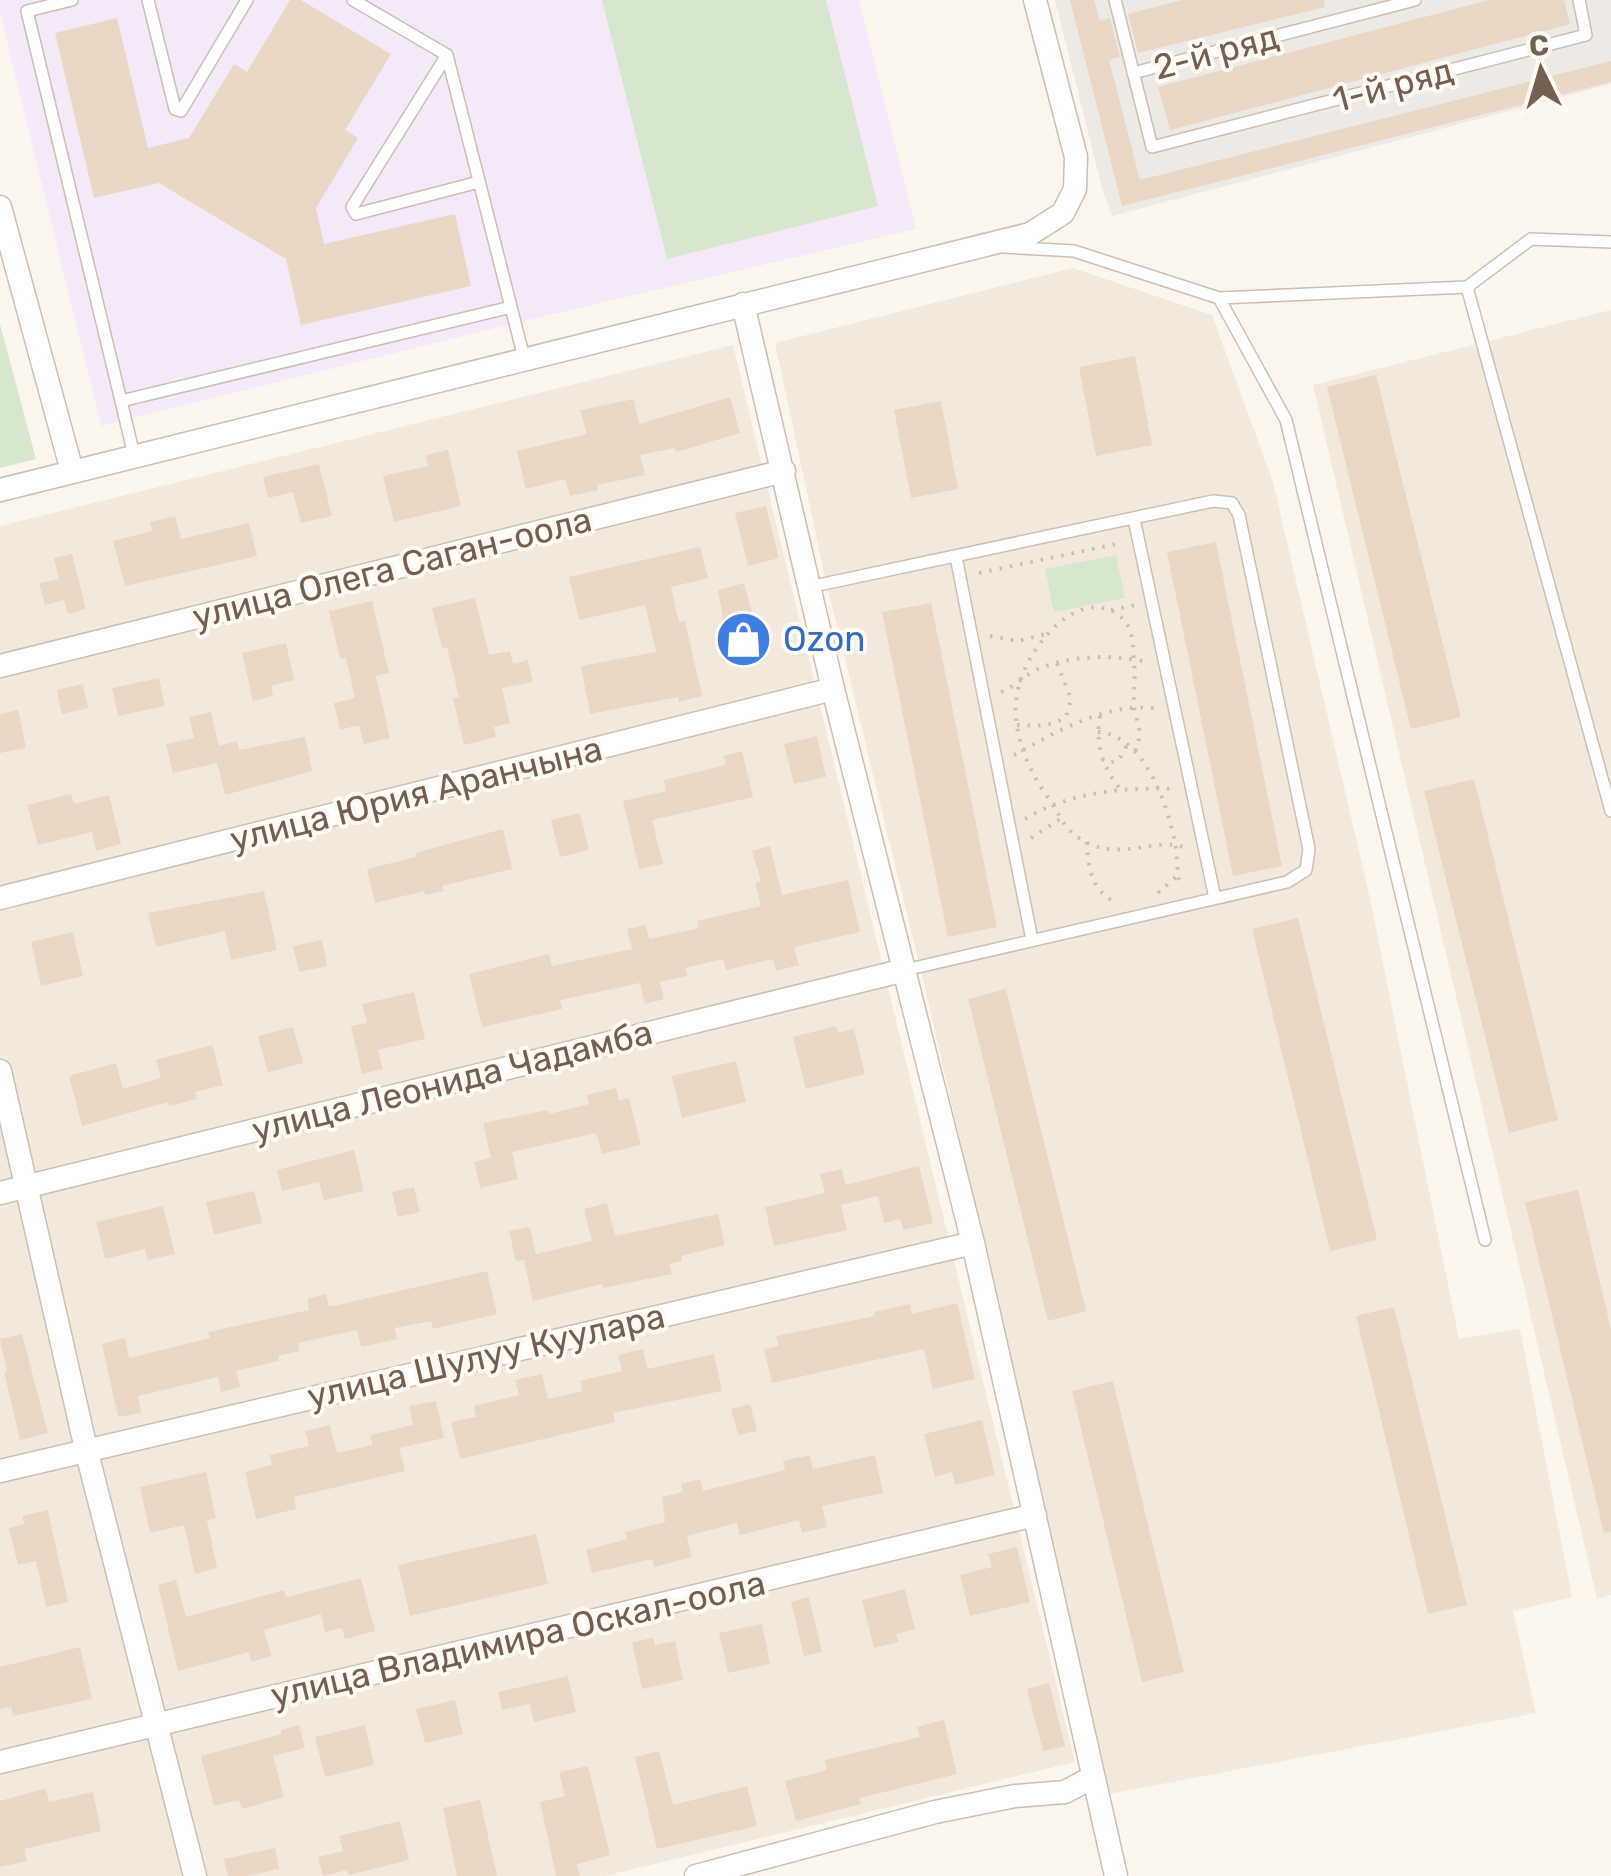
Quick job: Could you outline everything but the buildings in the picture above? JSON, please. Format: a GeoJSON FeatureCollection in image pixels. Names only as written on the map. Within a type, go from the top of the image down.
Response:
{"type":"FeatureCollection","features":[{"type":"Feature","properties":{"kind":"street"},"geometry":{"type":"LineString","coordinates":[[0,490],[1030,234],[1063,213],[1075,189],[1076,157],[1035,0]]}},
{"type":"Feature","properties":{"kind":"street"},"geometry":{"type":"LineString","coordinates":[[0,207],[72,471]]}},
{"type":"Feature","properties":{"kind":"street"},"geometry":{"type":"LineString","coordinates":[[743,304],[832,689],[973,1243],[1116,1876]]}},
{"type":"Feature","properties":{"kind":"street","name":"улица Олега Саган-оола"},"geometry":{"type":"LineString","coordinates":[[0,666],[784,471]]}},
{"type":"Feature","properties":{"kind":"street","name":"улица Юрия Аранчына"},"geometry":{"type":"LineString","coordinates":[[0,898],[832,689]]}},
{"type":"Feature","properties":{"kind":"street","name":"улица Леонида Чадамба"},"geometry":{"type":"LineString","coordinates":[[0,1193],[905,970]]}},
{"type":"Feature","properties":{"kind":"street"},"geometry":{"type":"LineString","coordinates":[[0,1071],[86,1449],[195,1876]]}},
{"type":"Feature","properties":{"kind":"street","name":"улица Шулуу Куулара"},"geometry":{"type":"LineString","coordinates":[[0,1470],[973,1243]]}},
{"type":"Feature","properties":{"kind":"street","name":"улица Владимира Оскал-оола"},"geometry":{"type":"LineString","coordinates":[[0,1762],[1036,1515]]}},
{"type":"Feature","properties":{"kind":"street"},"geometry":{"type":"LineString","coordinates":[[696,1876],[935,1812],[1015,1796],[1065,1792],[1094,1777]]}},
{"type":"Feature","properties":{"kind":"lane"},"geometry":{"type":"LineString","coordinates":[[72,0],[27,12],[134,455]]}},
{"type":"Feature","properties":{"kind":"lane"},"geometry":{"type":"LineString","coordinates":[[148,0],[175,109],[181,111],[247,0]]}},
{"type":"Feature","properties":{"kind":"lane"},"geometry":{"type":"LineString","coordinates":[[353,0],[447,55],[524,358]]}},
{"type":"Feature","properties":{"kind":"lane"},"geometry":{"type":"LineString","coordinates":[[1114,0],[1133,74]]}},
{"type":"Feature","properties":{"kind":"lane","name":"2-й ряд"},"geometry":{"type":"LineString","coordinates":[[1133,74],[1416,0]]}},
{"type":"Feature","properties":{"kind":"lane","name":"1-й ряд"},"geometry":{"type":"LineString","coordinates":[[1133,74],[1152,147],[1586,34],[1580,3]]}},
{"type":"Feature","properties":{"kind":"lane"},"geometry":{"type":"LineString","coordinates":[[447,55],[352,207],[356,214],[479,182]]}},
{"type":"Feature","properties":{"kind":"lane"},"geometry":{"type":"LineString","coordinates":[[980,246],[1074,251],[1218,298],[1466,287],[1531,239],[1611,242]]}},
{"type":"Feature","properties":{"kind":"lane"},"geometry":{"type":"LineString","coordinates":[[1466,287],[1611,811]]}},
{"type":"Feature","properties":{"kind":"lane"},"geometry":{"type":"LineString","coordinates":[[1218,298],[1286,420],[1485,1240]]}},
{"type":"Feature","properties":{"kind":"lane"},"geometry":{"type":"LineString","coordinates":[[121,400],[511,307]]}},
{"type":"Feature","properties":{"kind":"lane"},"geometry":{"type":"LineString","coordinates":[[809,586],[1223,501],[1237,508],[1309,860],[1306,870],[1287,882],[905,970]]}},
{"type":"Feature","properties":{"kind":"lane"},"geometry":{"type":"LineString","coordinates":[[1134,519],[1215,898]]}},
{"type":"Feature","properties":{"kind":"lane"},"geometry":{"type":"LineString","coordinates":[[956,557],[1032,940]]}},
{"type":"Feature","properties":{"kind":"path"},"geometry":{"type":"LineString","coordinates":[[960,577],[1139,539]]}},
{"type":"Feature","properties":{"kind":"path"},"geometry":{"type":"LineString","coordinates":[[1152,602],[1073,612],[1030,658],[1019,685],[1018,725],[1035,777],[1060,818],[1087,842],[1122,850],[1175,844],[1207,860]]}},
{"type":"Feature","properties":{"kind":"path"},"geometry":{"type":"LineString","coordinates":[[1111,610],[1130,630],[1134,707],[1140,727],[1135,751]]}},
{"type":"Feature","properties":{"kind":"path"},"geometry":{"type":"LineString","coordinates":[[969,623],[989,635],[1009,640],[1028,640],[1052,632]]}},
{"type":"Feature","properties":{"kind":"path"},"geometry":{"type":"LineString","coordinates":[[984,699],[1057,663],[1134,659]]}},
{"type":"Feature","properties":{"kind":"path"},"geometry":{"type":"LineString","coordinates":[[1018,725],[1041,726],[1066,717],[1071,699],[1057,663]]}},
{"type":"Feature","properties":{"kind":"path"},"geometry":{"type":"LineString","coordinates":[[997,766],[1100,716],[1134,707],[1176,714]]}},
{"type":"Feature","properties":{"kind":"path"},"geometry":{"type":"LineString","coordinates":[[1100,716],[1102,759],[1122,791]]}},
{"type":"Feature","properties":{"kind":"path"},"geometry":{"type":"LineString","coordinates":[[1098,732],[1128,743],[1156,788],[1175,844],[1177,876],[1192,904]]}},
{"type":"Feature","properties":{"kind":"path"},"geometry":{"type":"LineString","coordinates":[[1102,759],[1109,763],[1119,760],[1128,743]]}},
{"type":"Feature","properties":{"kind":"path"},"geometry":{"type":"LineString","coordinates":[[1010,832],[1054,805],[1122,791],[1192,791]]}},
{"type":"Feature","properties":{"kind":"path"},"geometry":{"type":"LineString","coordinates":[[1016,857],[1034,836],[1060,818]]}},
{"type":"Feature","properties":{"kind":"path"},"geometry":{"type":"LineString","coordinates":[[1087,842],[1097,888],[1116,902]]}},
{"type":"Feature","properties":{"kind":"path"},"geometry":{"type":"LineString","coordinates":[[1155,895],[1177,876]]}},
{"type":"Feature","properties":{"kind":"shaded area"},"geometry":{"type":"Polygon","coordinates":[[[0,0],[859,0],[916,229],[101,426],[0,0]]]}},
{"type":"Feature","properties":{"kind":"shaded area"},"geometry":{"type":"Polygon","coordinates":[[[1055,0],[1611,0],[1611,84],[1112,216],[1055,0]]]}},
{"type":"Feature","properties":{"kind":"shaded area"},"geometry":{"type":"Polygon","coordinates":[[[1073,268],[1212,315],[1273,482],[1369,894],[1459,1339],[1520,1329],[1572,1597],[1513,1611],[1536,1713],[1109,1794],[927,996],[824,573],[775,343],[1073,268]]]}},
{"type":"Feature","properties":{"kind":"shaded area"},"geometry":{"type":"Polygon","coordinates":[[[1611,310],[1611,1595],[1597,1599],[1313,385],[1611,310]]]}},
{"type":"Feature","properties":{"kind":"shaded area"},"geometry":{"type":"Polygon","coordinates":[[[733,345],[1075,1762],[605,1876],[0,1876],[0,526],[733,345]]]}},
{"type":"Feature","properties":{"kind":"green space"},"geometry":{"type":"Polygon","coordinates":[[[602,0],[826,0],[878,206],[667,259],[602,0]]]}},
{"type":"Feature","properties":{"kind":"green space"},"geometry":{"type":"Polygon","coordinates":[[[0,324],[36,459],[0,468],[0,324]]]}},
{"type":"Feature","properties":{"kind":"green space"},"geometry":{"type":"Polygon","coordinates":[[[1116,555],[1125,598],[1054,612],[1045,569],[1116,555]]]}},
{"type":"Feature","properties":{"kind":"place","name":"Ozon"},"geometry":{"type":"Point","coordinates":[744,639]}}]}
